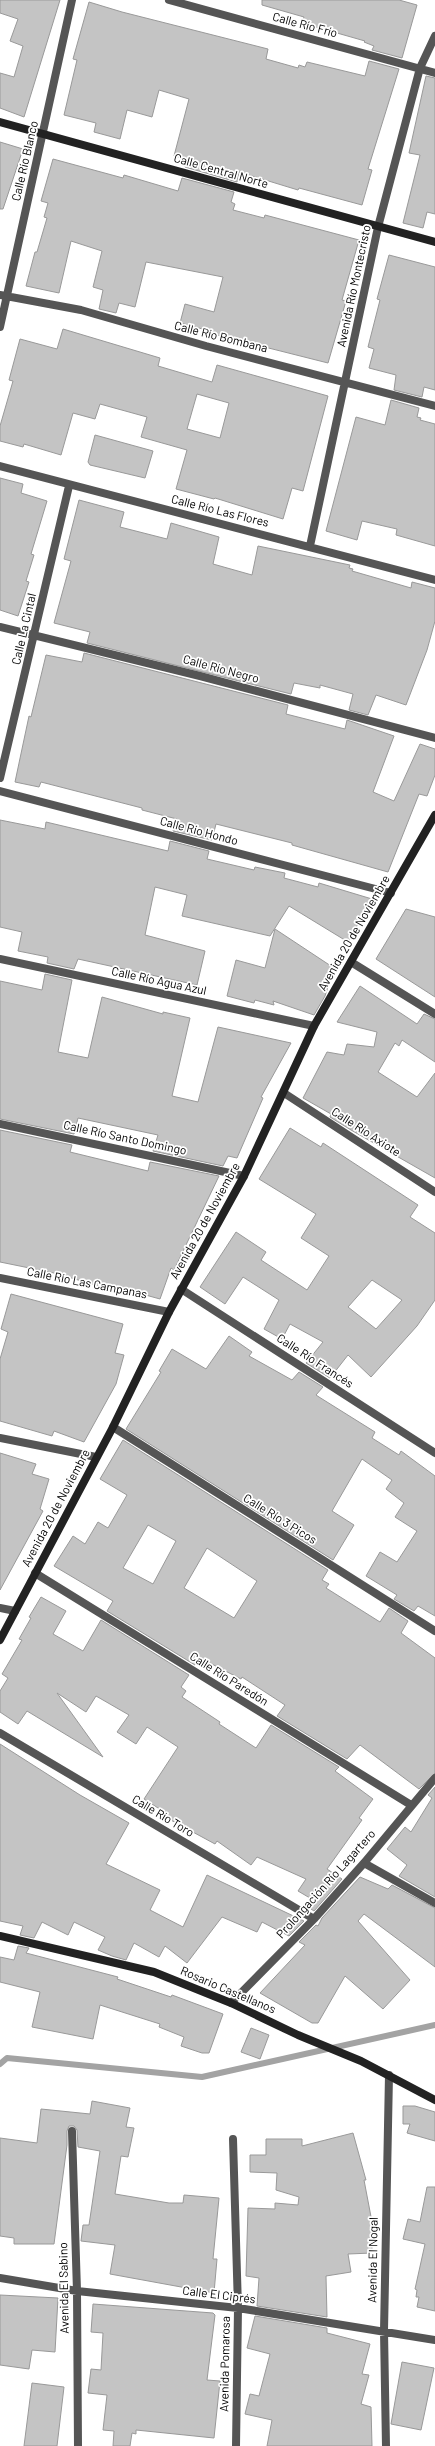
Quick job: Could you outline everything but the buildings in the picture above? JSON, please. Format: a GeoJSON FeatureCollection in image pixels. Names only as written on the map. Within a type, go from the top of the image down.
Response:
{"type":"FeatureCollection","features":[{"type":"Feature","properties":{"kind":"street","name":"Calle Río Blanco"},"geometry":{"type":"LineString","coordinates":[[0,327],[4,296],[44,134],[72,0]]}},
{"type":"Feature","properties":{"kind":"street","name":"Calle Río Frío"},"geometry":{"type":"LineString","coordinates":[[169,0],[435,73]]}},
{"type":"Feature","properties":{"kind":"street","name":"Avenida Río Montecristo"},"geometry":{"type":"LineString","coordinates":[[310,546],[378,227],[420,68],[435,36]]}},
{"type":"Feature","properties":{"kind":"street","name":"Calle Central Norte"},"geometry":{"type":"LineString","coordinates":[[0,122],[435,242]]}},
{"type":"Feature","properties":{"kind":"street","name":"Calle Río Bombana"},"geometry":{"type":"LineString","coordinates":[[4,296],[81,310],[206,346],[346,381],[435,406]]}},
{"type":"Feature","properties":{"kind":"street","name":"Calle Río Las Flores"},"geometry":{"type":"LineString","coordinates":[[0,466],[69,486],[310,546],[435,580]]}},
{"type":"Feature","properties":{"kind":"street","name":"Calle La Cintal"},"geometry":{"type":"LineString","coordinates":[[0,778],[35,636],[69,486]]}},
{"type":"Feature","properties":{"kind":"street","name":"Calle Río Negro"},"geometry":{"type":"LineString","coordinates":[[0,627],[200,676],[435,738]]}},
{"type":"Feature","properties":{"kind":"street","name":"Calle Río Hondo"},"geometry":{"type":"LineString","coordinates":[[0,791],[391,893]]}},
{"type":"Feature","properties":{"kind":"street","name":"Avenida 20 de Noviembre"},"geometry":{"type":"LineString","coordinates":[[0,1640],[113,1427],[181,1289],[244,1176],[314,1026],[434,820]]}},
{"type":"Feature","properties":{"kind":"street","name":"Calle Río Agua Azul"},"geometry":{"type":"LineString","coordinates":[[0,960],[314,1026]]}},
{"type":"Feature","properties":{"kind":"street"},"geometry":{"type":"LineString","coordinates":[[351,962],[435,1014]]}},
{"type":"Feature","properties":{"kind":"street","name":"Calle Río Axiote"},"geometry":{"type":"LineString","coordinates":[[284,1093],[435,1192]]}},
{"type":"Feature","properties":{"kind":"street","name":"Calle Río Santo Domingo"},"geometry":{"type":"LineString","coordinates":[[0,1124],[244,1176]]}},
{"type":"Feature","properties":{"kind":"street","name":"Calle Río Las Campanas"},"geometry":{"type":"LineString","coordinates":[[0,1278],[169,1312]]}},
{"type":"Feature","properties":{"kind":"street","name":"Calle Río Francés"},"geometry":{"type":"LineString","coordinates":[[181,1289],[435,1453]]}},
{"type":"Feature","properties":{"kind":"street","name":"Calle Río 3 Picos"},"geometry":{"type":"LineString","coordinates":[[113,1427],[435,1631]]}},
{"type":"Feature","properties":{"kind":"street"},"geometry":{"type":"LineString","coordinates":[[0,1438],[96,1458]]}},
{"type":"Feature","properties":{"kind":"street","name":"Calle Río Paredón"},"geometry":{"type":"LineString","coordinates":[[35,1573],[411,1805]]}},
{"type":"Feature","properties":{"kind":"street"},"geometry":{"type":"LineString","coordinates":[[0,1608],[15,1611]]}},
{"type":"Feature","properties":{"kind":"street","name":"Calle Río Toro"},"geometry":{"type":"LineString","coordinates":[[0,1733],[314,1919]]}},
{"type":"Feature","properties":{"kind":"street","name":"Prolongación Río Lagartero"},"geometry":{"type":"LineString","coordinates":[[231,2003],[314,1919],[364,1863],[435,1778]]}},
{"type":"Feature","properties":{"kind":"street"},"geometry":{"type":"LineString","coordinates":[[364,1863],[435,1903]]}},
{"type":"Feature","properties":{"kind":"street","name":"Rosario Castellanos"},"geometry":{"type":"LineString","coordinates":[[0,1936],[154,1972],[231,2003],[298,2035],[361,2061],[435,2100]]}},
{"type":"Feature","properties":{"kind":"street","name":"Avenida El Nogal"},"geometry":{"type":"LineString","coordinates":[[386,2446],[384,2331],[389,2075]]}},
{"type":"Feature","properties":{"kind":"street","name":"Avenida El Sabino"},"geometry":{"type":"LineString","coordinates":[[72,2130],[77,2291],[78,2446]]}},
{"type":"Feature","properties":{"kind":"street","name":"Avenida Pomarosa"},"geometry":{"type":"LineString","coordinates":[[232,2139],[238,2308],[236,2446]]}},
{"type":"Feature","properties":{"kind":"street","name":"Calle El Ciprés"},"geometry":{"type":"LineString","coordinates":[[0,2278],[77,2291],[238,2308],[435,2340]]}},
{"type":"Feature","properties":{"kind":"waterway"},"geometry":{"type":"LineString","coordinates":[[0,2064],[7,2058],[202,2077],[435,2025]]}}]}
